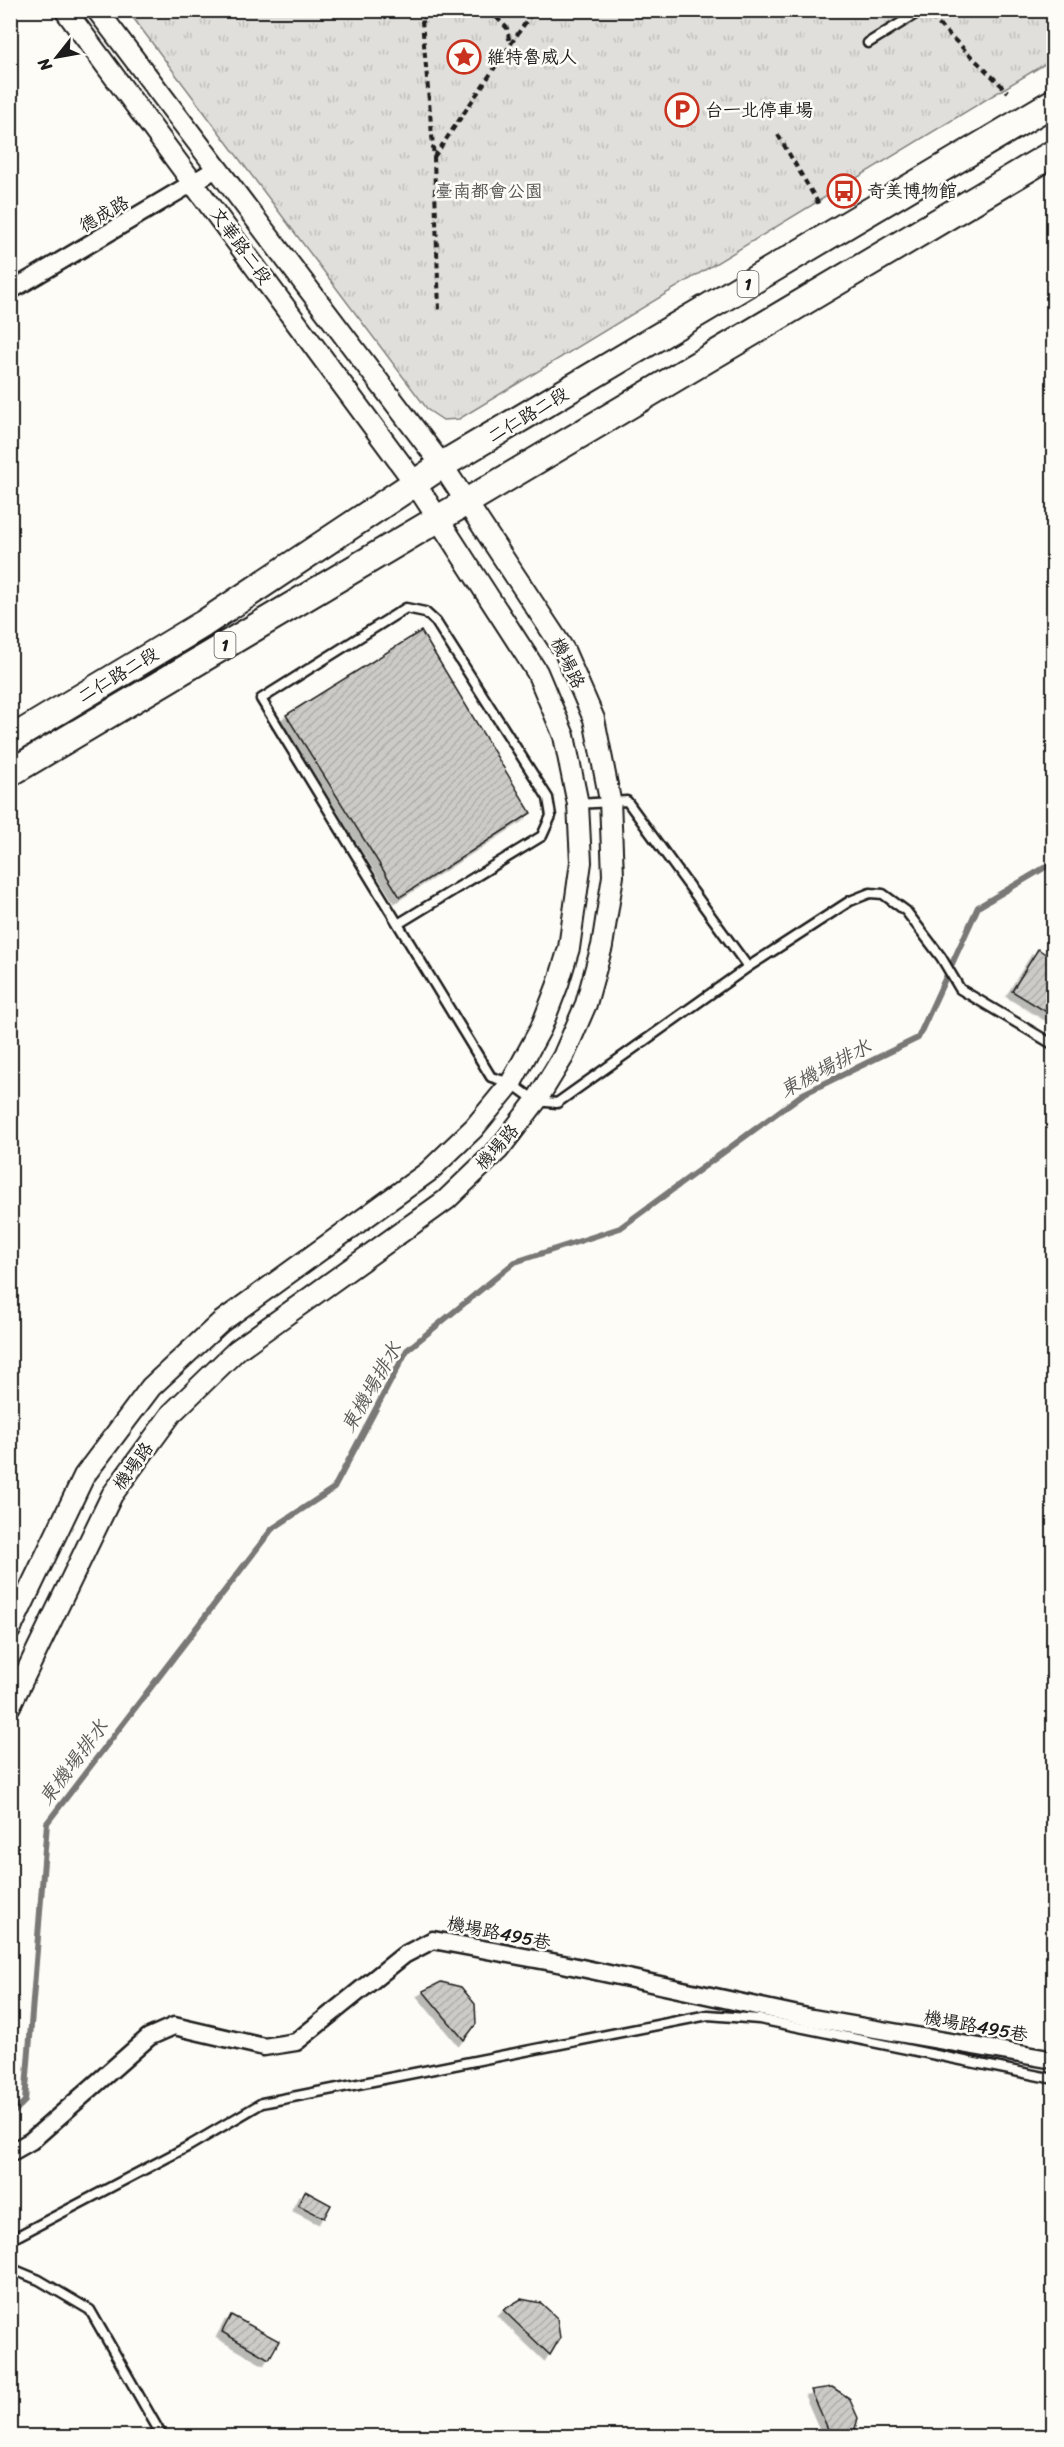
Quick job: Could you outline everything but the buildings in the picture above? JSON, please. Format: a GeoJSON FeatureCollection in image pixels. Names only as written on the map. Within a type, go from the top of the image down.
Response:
{"type":"FeatureCollection","features":[{"type":"Feature","properties":{"kind":"main road","name":"二仁路二段"},"geometry":{"type":"LineString","coordinates":[[10,740],[203,624],[442,465],[1053,102]]}},
{"type":"Feature","properties":{"kind":"main road","name":"二仁路二段"},"geometry":{"type":"LineString","coordinates":[[10,773],[1053,153]]}},
{"type":"Feature","properties":{"kind":"street","name":"文華路二段"},"geometry":{"type":"LineString","coordinates":[[65,10],[196,183],[415,483]]}},
{"type":"Feature","properties":{"kind":"street","name":"文華路二段"},"geometry":{"type":"LineString","coordinates":[[97,10],[442,465]]}},
{"type":"Feature","properties":{"kind":"street","name":"德成路"},"geometry":{"type":"LineString","coordinates":[[10,291],[196,183],[216,169]]}},
{"type":"Feature","properties":{"kind":"street","name":"機場路"},"geometry":{"type":"LineString","coordinates":[[10,1706],[112,1495],[172,1413],[237,1350],[446,1200],[499,1149],[536,1101],[563,1057],[586,1004],[602,946],[613,876],[610,800],[594,719],[564,650],[468,501],[442,465]]}},
{"type":"Feature","properties":{"kind":"street","name":"機場路"},"geometry":{"type":"LineString","coordinates":[[10,1630],[84,1476],[151,1387],[221,1322],[428,1172],[474,1128],[511,1083],[541,1028],[569,948],[581,862],[578,804],[564,735],[537,672],[415,483]]}},
{"type":"Feature","properties":{"kind":"street","name":"機場路495巷"},"geometry":{"type":"LineString","coordinates":[[10,2153],[32,2141],[149,2037],[174,2025],[264,2047],[296,2042],[404,1955],[433,1940],[564,1964],[812,2018],[1053,2060]]}},
{"type":"Feature","properties":{"kind":"lane"},"geometry":{"type":"LineString","coordinates":[[868,43],[923,10]]}},
{"type":"Feature","properties":{"kind":"lane"},"geometry":{"type":"LineString","coordinates":[[398,924],[542,836],[551,816],[548,798],[436,622],[424,612],[406,608],[261,699],[491,1077],[511,1083],[536,1101],[557,1103],[748,967],[850,901],[870,893],[883,894],[906,911],[941,957],[960,989],[1053,1045]]}},
{"type":"Feature","properties":{"kind":"lane"},"geometry":{"type":"LineString","coordinates":[[578,804],[610,800],[627,801],[748,967]]}},
{"type":"Feature","properties":{"kind":"lane"},"geometry":{"type":"LineString","coordinates":[[10,2240],[189,2146],[262,2103],[708,2015],[759,2019],[1053,2079]]}},
{"type":"Feature","properties":{"kind":"lane"},"geometry":{"type":"LineString","coordinates":[[10,2268],[39,2280],[90,2310],[162,2436]]}},
{"type":"Feature","properties":{"kind":"path"},"geometry":{"type":"LineString","coordinates":[[421,10],[434,158],[439,311]]}},
{"type":"Feature","properties":{"kind":"path"},"geometry":{"type":"LineString","coordinates":[[421,19],[431,10]]}},
{"type":"Feature","properties":{"kind":"path"},"geometry":{"type":"LineString","coordinates":[[489,10],[507,28],[510,44]]}},
{"type":"Feature","properties":{"kind":"path"},"geometry":{"type":"LineString","coordinates":[[434,158],[534,10]]}},
{"type":"Feature","properties":{"kind":"path"},"geometry":{"type":"LineString","coordinates":[[923,10],[1008,92]]}},
{"type":"Feature","properties":{"kind":"path"},"geometry":{"type":"LineString","coordinates":[[778,135],[820,206]]}},
{"type":"Feature","properties":{"kind":"green space","name":"臺南都會公園"},"geometry":{"type":"Polygon","coordinates":[[[128,11],[1053,11],[1053,59],[459,419],[443,420],[428,410],[128,11]]]}},
{"type":"Feature","properties":{"kind":"waterway","name":"東機場排水"},"geometry":{"type":"LineString","coordinates":[[10,2116],[25,2101],[47,1823],[272,1529],[334,1488],[407,1350],[515,1262],[620,1228],[803,1094],[918,1038],[978,907],[1054,862]]}},
{"type":"Feature","properties":{"kind":"place","name":"維特魯威人"},"geometry":{"type":"Point","coordinates":[464,57]}},
{"type":"Feature","properties":{"kind":"place","name":"台一北停車場"},"geometry":{"type":"Point","coordinates":[682,110]}},
{"type":"Feature","properties":{"kind":"place","name":"奇美博物館"},"geometry":{"type":"Point","coordinates":[844,191]}}]}
